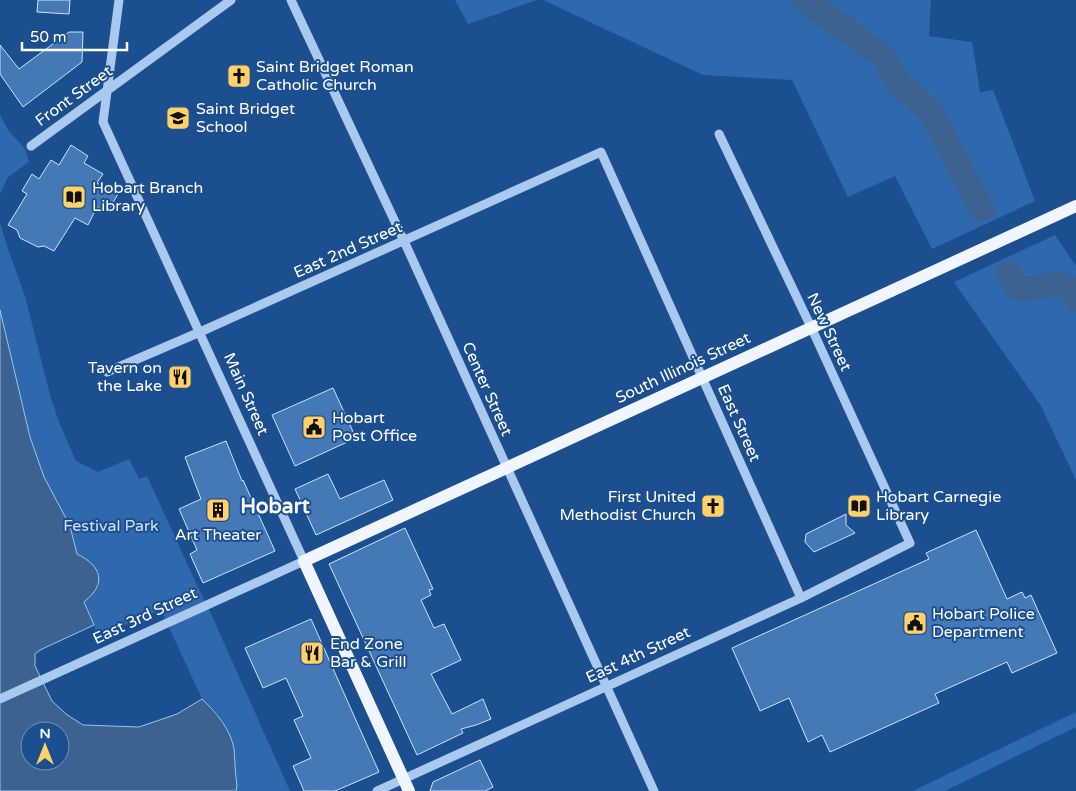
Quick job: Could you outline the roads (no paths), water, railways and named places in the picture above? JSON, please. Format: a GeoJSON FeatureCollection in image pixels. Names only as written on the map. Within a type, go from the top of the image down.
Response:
{"type":"FeatureCollection","features":[{"type":"Feature","properties":{"kind":"main road","name":"South Illinois Street"},"geometry":{"type":"LineString","coordinates":[[304,560],[1076,206]]}},
{"type":"Feature","properties":{"kind":"main road","name":"Main Street"},"geometry":{"type":"LineString","coordinates":[[304,560],[406,786]]}},
{"type":"Feature","properties":{"kind":"street","name":"Main Street"},"geometry":{"type":"LineString","coordinates":[[118,0],[103,122],[304,560]]}},
{"type":"Feature","properties":{"kind":"street","name":"Front Street"},"geometry":{"type":"LineString","coordinates":[[32,146],[231,0]]}},
{"type":"Feature","properties":{"kind":"street","name":"Center Street"},"geometry":{"type":"LineString","coordinates":[[291,0],[404,241],[654,791]]}},
{"type":"Feature","properties":{"kind":"street","name":"New Street"},"geometry":{"type":"LineString","coordinates":[[719,134],[811,327],[910,543]]}},
{"type":"Feature","properties":{"kind":"street","name":"East 2nd Street"},"geometry":{"type":"LineString","coordinates":[[107,372],[600,152]]}},
{"type":"Feature","properties":{"kind":"street","name":"East Street"},"geometry":{"type":"LineString","coordinates":[[600,152],[801,598]]}},
{"type":"Feature","properties":{"kind":"street","name":"East 4th Street"},"geometry":{"type":"LineString","coordinates":[[377,791],[406,786],[607,687],[801,598],[910,543]]}},
{"type":"Feature","properties":{"kind":"street","name":"East 3rd Street"},"geometry":{"type":"LineString","coordinates":[[0,699],[304,560]]}},
{"type":"Feature","properties":{"kind":"waterway"},"geometry":{"type":"LineString","coordinates":[[804,0],[883,56],[898,83],[931,112],[982,209]]}},
{"type":"Feature","properties":{"kind":"waterway"},"geometry":{"type":"LineString","coordinates":[[1008,273],[1018,288],[1027,289],[1051,284],[1064,285],[1076,299]]}},
{"type":"Feature","properties":{"kind":"place","name":"Saint Bridget Roman Catholic Church"},"geometry":{"type":"Point","coordinates":[239,76]}},
{"type":"Feature","properties":{"kind":"place","name":"Saint Bridget School"},"geometry":{"type":"Point","coordinates":[178,118]}},
{"type":"Feature","properties":{"kind":"place","name":"Hobart Branch Library"},"geometry":{"type":"Point","coordinates":[74,197]}},
{"type":"Feature","properties":{"kind":"place","name":"Tavern on the Lake"},"geometry":{"type":"Point","coordinates":[180,377]}},
{"type":"Feature","properties":{"kind":"place","name":"Hobart Post Office"},"geometry":{"type":"Point","coordinates":[314,427]}},
{"type":"Feature","properties":{"kind":"place","name":"First United Methodist Church"},"geometry":{"type":"Point","coordinates":[713,506]}},
{"type":"Feature","properties":{"kind":"place","name":"Hobart Carnegie Library"},"geometry":{"type":"Point","coordinates":[859,506]}},
{"type":"Feature","properties":{"kind":"place","name":"Art Theater"},"geometry":{"type":"Point","coordinates":[218,510]}},
{"type":"Feature","properties":{"kind":"place","name":"Hobart Police Department"},"geometry":{"type":"Point","coordinates":[915,623]}},
{"type":"Feature","properties":{"kind":"place","name":"End Zone Bar & Grill"},"geometry":{"type":"Point","coordinates":[312,653]}},
{"type":"Feature","properties":{"kind":"district","name":"Hobart"},"geometry":{"type":"Point","coordinates":[275,506]}},
{"type":"Feature","properties":{"kind":"park label","name":"Festival Park"},"geometry":{"type":"Point","coordinates":[111,526]}}]}
